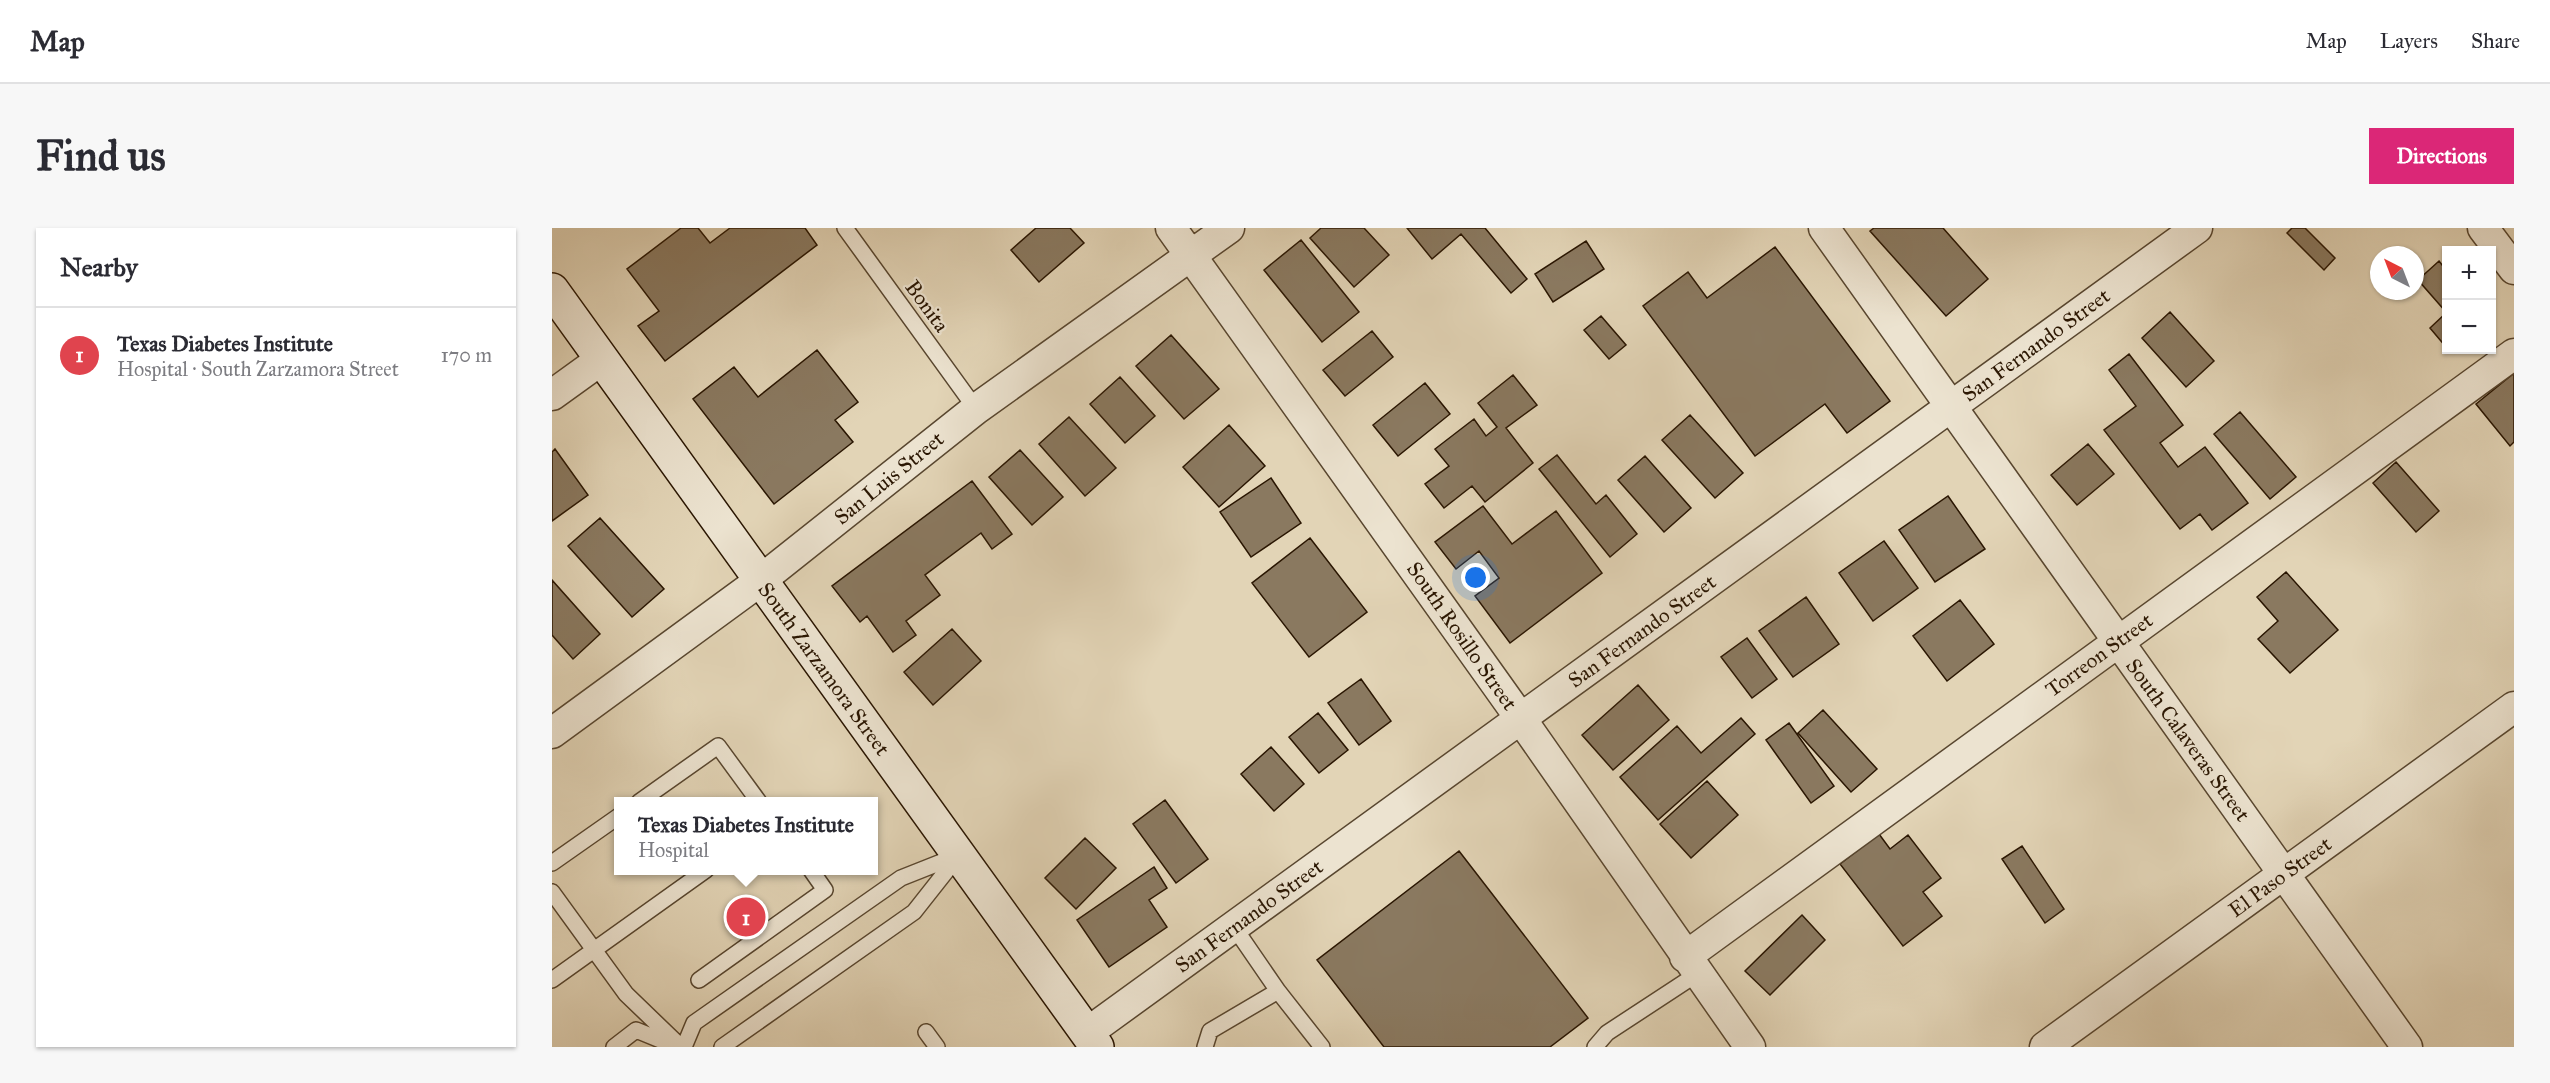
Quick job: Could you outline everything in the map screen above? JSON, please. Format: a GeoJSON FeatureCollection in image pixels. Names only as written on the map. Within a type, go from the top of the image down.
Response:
{"type":"FeatureCollection","features":[{"type":"Feature","properties":{"kind":"main road","name":"South Zarzamora Street"},"geometry":{"type":"LineString","coordinates":[[552,290],[1092,1040]]}},
{"type":"Feature","properties":{"kind":"street","name":"South Rosillo Street"},"geometry":{"type":"LineString","coordinates":[[1171,228],[1521,719],[1691,966],[1750,1047]]}},
{"type":"Feature","properties":{"kind":"street","name":"San Luis Street"},"geometry":{"type":"LineString","coordinates":[[552,733],[761,580],[976,409],[1229,228]]}},
{"type":"Feature","properties":{"kind":"street","name":"South Calaveras Street"},"geometry":{"type":"LineString","coordinates":[[1824,228],[2407,1047]]}},
{"type":"Feature","properties":{"kind":"street","name":"San Fernando Street"},"geometry":{"type":"LineString","coordinates":[[1092,1040],[1234,927],[2197,228]]}},
{"type":"Feature","properties":{"kind":"street"},"geometry":{"type":"LineString","coordinates":[[2483,228],[2514,269]]}},
{"type":"Feature","properties":{"kind":"street","name":"Torreon Street"},"geometry":{"type":"LineString","coordinates":[[1691,966],[2118,642],[2514,354]]}},
{"type":"Feature","properties":{"kind":"street"},"geometry":{"type":"LineString","coordinates":[[552,395],[602,359]]}},
{"type":"Feature","properties":{"kind":"street","name":"El Paso Street"},"geometry":{"type":"LineString","coordinates":[[2045,1047],[2514,707]]}},
{"type":"Feature","properties":{"kind":"lane","name":"Bonita"},"geometry":{"type":"LineString","coordinates":[[845,228],[976,409]]}},
{"type":"Feature","properties":{"kind":"lane"},"geometry":{"type":"LineString","coordinates":[[645,797],[718,746],[756,797]]}},
{"type":"Feature","properties":{"kind":"lane"},"geometry":{"type":"LineString","coordinates":[[552,863],[614,819]]}},
{"type":"Feature","properties":{"kind":"lane"},"geometry":{"type":"LineString","coordinates":[[681,1047],[694,1023],[882,891],[901,878],[959,855]]}},
{"type":"Feature","properties":{"kind":"lane"},"geometry":{"type":"LineString","coordinates":[[722,1047],[914,912],[959,855]]}},
{"type":"Feature","properties":{"kind":"lane"},"geometry":{"type":"LineString","coordinates":[[552,980],[699,875]]}},
{"type":"Feature","properties":{"kind":"lane"},"geometry":{"type":"LineString","coordinates":[[699,980],[825,890],[814,875]]}},
{"type":"Feature","properties":{"kind":"lane"},"geometry":{"type":"LineString","coordinates":[[552,892],[626,994],[681,1047]]}},
{"type":"Feature","properties":{"kind":"lane"},"geometry":{"type":"LineString","coordinates":[[1234,927],[1278,991],[1322,1047]]}},
{"type":"Feature","properties":{"kind":"lane"},"geometry":{"type":"LineString","coordinates":[[1594,1046],[1691,966]]}},
{"type":"Feature","properties":{"kind":"lane"},"geometry":{"type":"LineString","coordinates":[[1205,1047],[1210,1031],[1278,991]]}},
{"type":"Feature","properties":{"kind":"lane"},"geometry":{"type":"LineString","coordinates":[[614,1047],[636,1030],[681,1047]]}},
{"type":"Feature","properties":{"kind":"lane"},"geometry":{"type":"LineString","coordinates":[[926,1032],[937,1047]]}},
{"type":"Feature","properties":{"kind":"building"},"geometry":{"type":"Polygon","coordinates":[[[681,228],[698,228],[710,243],[730,228],[805,228],[817,245],[665,361],[638,326],[659,311],[627,269],[681,228]]]}},
{"type":"Feature","properties":{"kind":"building"},"geometry":{"type":"Polygon","coordinates":[[[1036,228],[1070,228],[1084,243],[1039,282],[1011,250],[1036,228]]]}},
{"type":"Feature","properties":{"kind":"building"},"geometry":{"type":"Polygon","coordinates":[[[1321,228],[1364,228],[1389,255],[1354,287],[1310,238],[1321,228]]]}},
{"type":"Feature","properties":{"kind":"building"},"geometry":{"type":"Polygon","coordinates":[[[1407,228],[1485,228],[1527,279],[1511,293],[1461,234],[1432,259],[1407,228]]]}},
{"type":"Feature","properties":{"kind":"building"},"geometry":{"type":"Polygon","coordinates":[[[1874,228],[1943,228],[1988,279],[1946,316],[1870,231],[1874,228]]]}},
{"type":"Feature","properties":{"kind":"building"},"geometry":{"type":"Polygon","coordinates":[[[2292,228],[2305,228],[2335,258],[2324,270],[2287,233],[2292,228]]]}},
{"type":"Feature","properties":{"kind":"building"},"geometry":{"type":"Polygon","coordinates":[[[1301,240],[1359,312],[1322,342],[1264,270],[1301,240]]]}},
{"type":"Feature","properties":{"kind":"building"},"geometry":{"type":"Polygon","coordinates":[[[1586,241],[1604,269],[1553,302],[1535,274],[1586,241]]]}},
{"type":"Feature","properties":{"kind":"building"},"geometry":{"type":"Polygon","coordinates":[[[1775,247],[1890,401],[1847,433],[1825,404],[1755,456],[1643,306],[1688,272],[1707,298],[1775,247]]]}},
{"type":"Feature","properties":{"kind":"building"},"geometry":{"type":"Polygon","coordinates":[[[2439,261],[2442,265],[2442,307],[2424,287],[2424,275],[2439,261]]]}},
{"type":"Feature","properties":{"kind":"building"},"geometry":{"type":"Polygon","coordinates":[[[2170,312],[2214,361],[2186,387],[2142,338],[2170,312]]]}},
{"type":"Feature","properties":{"kind":"building"},"geometry":{"type":"Polygon","coordinates":[[[1601,316],[1626,345],[1609,359],[1584,330],[1601,316]]]}},
{"type":"Feature","properties":{"kind":"building"},"geometry":{"type":"Polygon","coordinates":[[[2442,317],[2442,342],[2430,328],[2442,317]]]}},
{"type":"Feature","properties":{"kind":"building"},"geometry":{"type":"Polygon","coordinates":[[[1372,331],[1393,357],[1345,396],[1323,370],[1372,331]]]}},
{"type":"Feature","properties":{"kind":"building"},"geometry":{"type":"Polygon","coordinates":[[[1171,335],[1219,389],[1184,419],[1136,366],[1171,335]]]}},
{"type":"Feature","properties":{"kind":"building"},"geometry":{"type":"Polygon","coordinates":[[[817,350],[858,402],[835,420],[853,442],[774,504],[693,399],[734,367],[758,397],[817,350]]]}},
{"type":"Feature","properties":{"kind":"building"},"geometry":{"type":"Polygon","coordinates":[[[2129,354],[2183,425],[2160,443],[2178,467],[2205,447],[2248,503],[2212,530],[2200,514],[2180,529],[2104,430],[2136,406],[2109,370],[2129,354]]]}},
{"type":"Feature","properties":{"kind":"building"},"geometry":{"type":"Polygon","coordinates":[[[2514,373],[2514,442],[2510,446],[2476,404],[2514,373]]]}},
{"type":"Feature","properties":{"kind":"building"},"geometry":{"type":"Polygon","coordinates":[[[1513,375],[1537,405],[1506,428],[1533,463],[1485,502],[1472,486],[1444,508],[1425,484],[1449,466],[1435,449],[1474,419],[1486,436],[1497,427],[1478,403],[1513,375]]]}},
{"type":"Feature","properties":{"kind":"building"},"geometry":{"type":"Polygon","coordinates":[[[1120,377],[1155,416],[1125,443],[1090,404],[1120,377]]]}},
{"type":"Feature","properties":{"kind":"building"},"geometry":{"type":"Polygon","coordinates":[[[1425,383],[1450,414],[1398,456],[1373,425],[1425,383]]]}},
{"type":"Feature","properties":{"kind":"building"},"geometry":{"type":"Polygon","coordinates":[[[2240,412],[2296,477],[2270,499],[2214,434],[2240,412]]]}},
{"type":"Feature","properties":{"kind":"building"},"geometry":{"type":"Polygon","coordinates":[[[1690,415],[1743,473],[1715,498],[1662,440],[1690,415]]]}},
{"type":"Feature","properties":{"kind":"building"},"geometry":{"type":"Polygon","coordinates":[[[1069,417],[1116,468],[1085,496],[1039,444],[1069,417]]]}},
{"type":"Feature","properties":{"kind":"building"},"geometry":{"type":"Polygon","coordinates":[[[1229,425],[1265,466],[1219,507],[1183,467],[1229,425]]]}},
{"type":"Feature","properties":{"kind":"building"},"geometry":{"type":"Polygon","coordinates":[[[2088,444],[2114,474],[2077,505],[2051,475],[2088,444]]]}},
{"type":"Feature","properties":{"kind":"building"},"geometry":{"type":"Polygon","coordinates":[[[555,449],[588,495],[552,521],[552,452],[555,449]]]}},
{"type":"Feature","properties":{"kind":"building"},"geometry":{"type":"Polygon","coordinates":[[[1020,450],[1063,497],[1032,525],[989,477],[1020,450]]]}},
{"type":"Feature","properties":{"kind":"building"},"geometry":{"type":"Polygon","coordinates":[[[1557,455],[1596,504],[1606,495],[1637,534],[1610,557],[1539,469],[1557,455]]]}},
{"type":"Feature","properties":{"kind":"building"},"geometry":{"type":"Polygon","coordinates":[[[1645,456],[1691,508],[1664,532],[1618,480],[1645,456]]]}},
{"type":"Feature","properties":{"kind":"building"},"geometry":{"type":"Polygon","coordinates":[[[2396,462],[2439,511],[2416,532],[2373,483],[2396,462]]]}},
{"type":"Feature","properties":{"kind":"building"},"geometry":{"type":"Polygon","coordinates":[[[1271,478],[1301,523],[1251,557],[1220,512],[1271,478]]]}},
{"type":"Feature","properties":{"kind":"building"},"geometry":{"type":"Polygon","coordinates":[[[972,481],[1012,534],[992,549],[981,533],[925,575],[940,595],[906,621],[916,635],[893,652],[867,616],[860,622],[832,586],[972,481]]]}},
{"type":"Feature","properties":{"kind":"building"},"geometry":{"type":"Polygon","coordinates":[[[1948,496],[1985,549],[1935,582],[1899,530],[1948,496]]]}},
{"type":"Feature","properties":{"kind":"building"},"geometry":{"type":"Polygon","coordinates":[[[1483,506],[1512,544],[1556,511],[1602,573],[1510,643],[1475,596],[1499,578],[1479,551],[1456,569],[1435,542],[1483,506]]]}},
{"type":"Feature","properties":{"kind":"building"},"geometry":{"type":"Polygon","coordinates":[[[600,518],[664,589],[632,617],[568,546],[600,518]]]}},
{"type":"Feature","properties":{"kind":"building"},"geometry":{"type":"Polygon","coordinates":[[[1310,538],[1367,612],[1309,657],[1252,583],[1310,538]]]}},
{"type":"Feature","properties":{"kind":"building"},"geometry":{"type":"Polygon","coordinates":[[[1884,541],[1918,588],[1873,621],[1839,573],[1884,541]]]}},
{"type":"Feature","properties":{"kind":"building"},"geometry":{"type":"Polygon","coordinates":[[[2286,572],[2338,630],[2290,673],[2258,639],[2278,621],[2257,597],[2286,572]]]}},
{"type":"Feature","properties":{"kind":"building"},"geometry":{"type":"Polygon","coordinates":[[[552,580],[600,634],[573,659],[552,635],[552,580]]]}},
{"type":"Feature","properties":{"kind":"building"},"geometry":{"type":"Polygon","coordinates":[[[1806,597],[1839,644],[1793,677],[1759,631],[1806,597]]]}},
{"type":"Feature","properties":{"kind":"building"},"geometry":{"type":"Polygon","coordinates":[[[1960,600],[1994,644],[1947,681],[1913,636],[1960,600]]]}},
{"type":"Feature","properties":{"kind":"building"},"geometry":{"type":"Polygon","coordinates":[[[952,629],[981,661],[933,705],[904,672],[952,629]]]}},
{"type":"Feature","properties":{"kind":"building"},"geometry":{"type":"Polygon","coordinates":[[[1747,638],[1777,679],[1752,698],[1721,657],[1747,638]]]}},
{"type":"Feature","properties":{"kind":"building"},"geometry":{"type":"Polygon","coordinates":[[[1361,679],[1391,721],[1359,745],[1328,703],[1361,679]]]}},
{"type":"Feature","properties":{"kind":"building"},"geometry":{"type":"Polygon","coordinates":[[[1638,685],[1669,720],[1613,770],[1582,735],[1638,685]]]}},
{"type":"Feature","properties":{"kind":"building"},"geometry":{"type":"Polygon","coordinates":[[[1823,710],[1877,769],[1851,792],[1798,733],[1823,710]]]}},
{"type":"Feature","properties":{"kind":"building"},"geometry":{"type":"Polygon","coordinates":[[[1318,713],[1348,750],[1319,773],[1289,737],[1318,713]]]}},
{"type":"Feature","properties":{"kind":"building"},"geometry":{"type":"Polygon","coordinates":[[[1741,718],[1755,734],[1658,820],[1620,777],[1677,726],[1701,753],[1741,718]]]}},
{"type":"Feature","properties":{"kind":"building"},"geometry":{"type":"Polygon","coordinates":[[[1789,723],[1834,786],[1811,803],[1766,740],[1789,723]]]}},
{"type":"Feature","properties":{"kind":"building"},"geometry":{"type":"Polygon","coordinates":[[[1271,747],[1304,784],[1274,811],[1241,774],[1271,747]]]}},
{"type":"Feature","properties":{"kind":"building"},"geometry":{"type":"Polygon","coordinates":[[[1707,781],[1738,815],[1691,858],[1660,824],[1707,781]]]}},
{"type":"Feature","properties":{"kind":"building"},"geometry":{"type":"Polygon","coordinates":[[[1165,800],[1208,859],[1176,883],[1133,824],[1165,800]]]}},
{"type":"Feature","properties":{"kind":"building"},"geometry":{"type":"Polygon","coordinates":[[[1879,834],[1890,849],[1908,835],[1941,878],[1923,892],[1942,916],[1903,946],[1840,864],[1879,834]]]}},
{"type":"Feature","properties":{"kind":"building"},"geometry":{"type":"Polygon","coordinates":[[[1085,838],[1116,868],[1076,909],[1045,878],[1085,838]]]}},
{"type":"Feature","properties":{"kind":"building"},"geometry":{"type":"Polygon","coordinates":[[[2022,846],[2064,909],[2045,923],[2002,859],[2022,846]]]}},
{"type":"Feature","properties":{"kind":"building"},"geometry":{"type":"Polygon","coordinates":[[[1459,851],[1588,1018],[1550,1047],[1384,1047],[1317,960],[1459,851]]]}},
{"type":"Feature","properties":{"kind":"building"},"geometry":{"type":"Polygon","coordinates":[[[1154,867],[1167,888],[1149,900],[1167,927],[1109,967],[1077,920],[1154,867]]]}},
{"type":"Feature","properties":{"kind":"building"},"geometry":{"type":"Polygon","coordinates":[[[1802,915],[1825,940],[1770,995],[1745,971],[1802,915]]]}},
{"type":"Feature","properties":{"kind":"place","name":"Texas Diabetes Institute"},"geometry":{"type":"Point","coordinates":[746,917]}}]}
